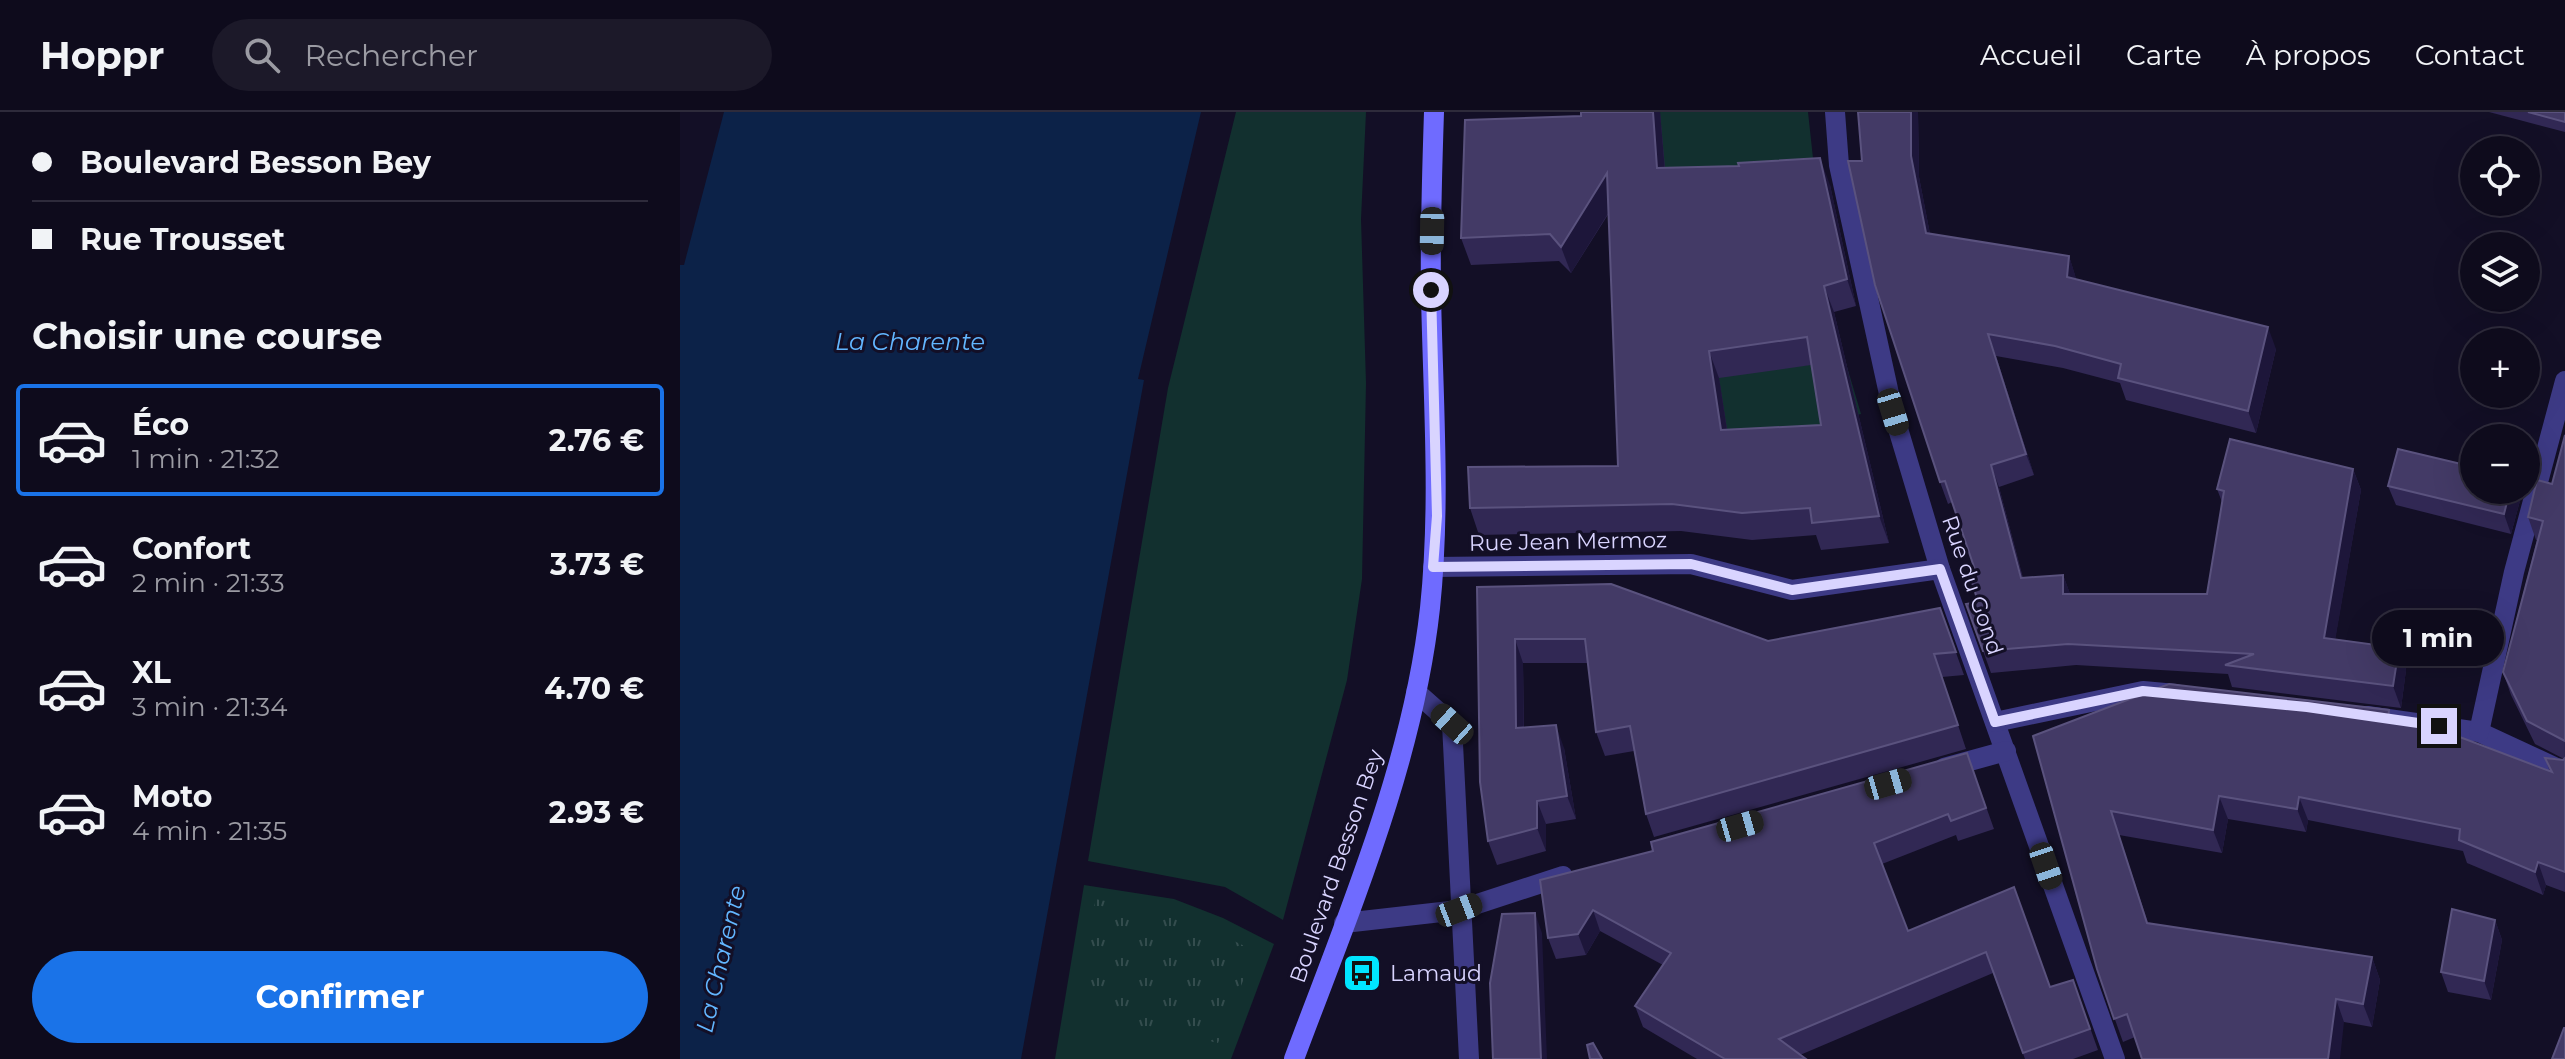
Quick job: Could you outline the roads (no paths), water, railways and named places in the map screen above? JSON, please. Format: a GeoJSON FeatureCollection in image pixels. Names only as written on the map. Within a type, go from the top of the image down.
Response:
{"type":"FeatureCollection","features":[{"type":"Feature","properties":{"kind":"main road","name":"Boulevard Besson Bey"},"geometry":{"type":"LineString","coordinates":[[1294,1059],[1383,815],[1416,692],[1430,610],[1437,516],[1431,290],[1434,112]]}},
{"type":"Feature","properties":{"kind":"street","name":"Rue du Gond"},"geometry":{"type":"LineString","coordinates":[[1835,112],[1839,165],[1893,412],[1940,569],[2115,1059]]}},
{"type":"Feature","properties":{"kind":"street"},"geometry":{"type":"LineString","coordinates":[[2479,732],[2514,572],[2565,381]]}},
{"type":"Feature","properties":{"kind":"street","name":"Rue Jean Mermoz"},"geometry":{"type":"LineString","coordinates":[[1433,567],[1691,564],[1792,590],[1940,569]]}},
{"type":"Feature","properties":{"kind":"street"},"geometry":{"type":"LineString","coordinates":[[1995,722],[2143,691],[2203,697]]}},
{"type":"Feature","properties":{"kind":"street"},"geometry":{"type":"LineString","coordinates":[[1416,692],[1452,724],[1459,910],[1469,1059]]}},
{"type":"Feature","properties":{"kind":"street"},"geometry":{"type":"LineString","coordinates":[[2350,713],[2479,732],[2565,772]]}},
{"type":"Feature","properties":{"kind":"street"},"geometry":{"type":"LineString","coordinates":[[1930,772],[2006,751]]}},
{"type":"Feature","properties":{"kind":"street"},"geometry":{"type":"LineString","coordinates":[[1344,923],[1459,910],[1579,872]]}},
{"type":"Feature","properties":{"kind":"water","name":"La Charente"},"geometry":{"type":"Polygon","coordinates":[[[724,112],[1201,112],[1138,379],[1144,380],[1021,1059],[680,1059],[680,265],[684,265],[724,112]]]}},
{"type":"Feature","properties":{"kind":"place","name":"Lamaud"},"geometry":{"type":"Point","coordinates":[1362,973]}}]}
